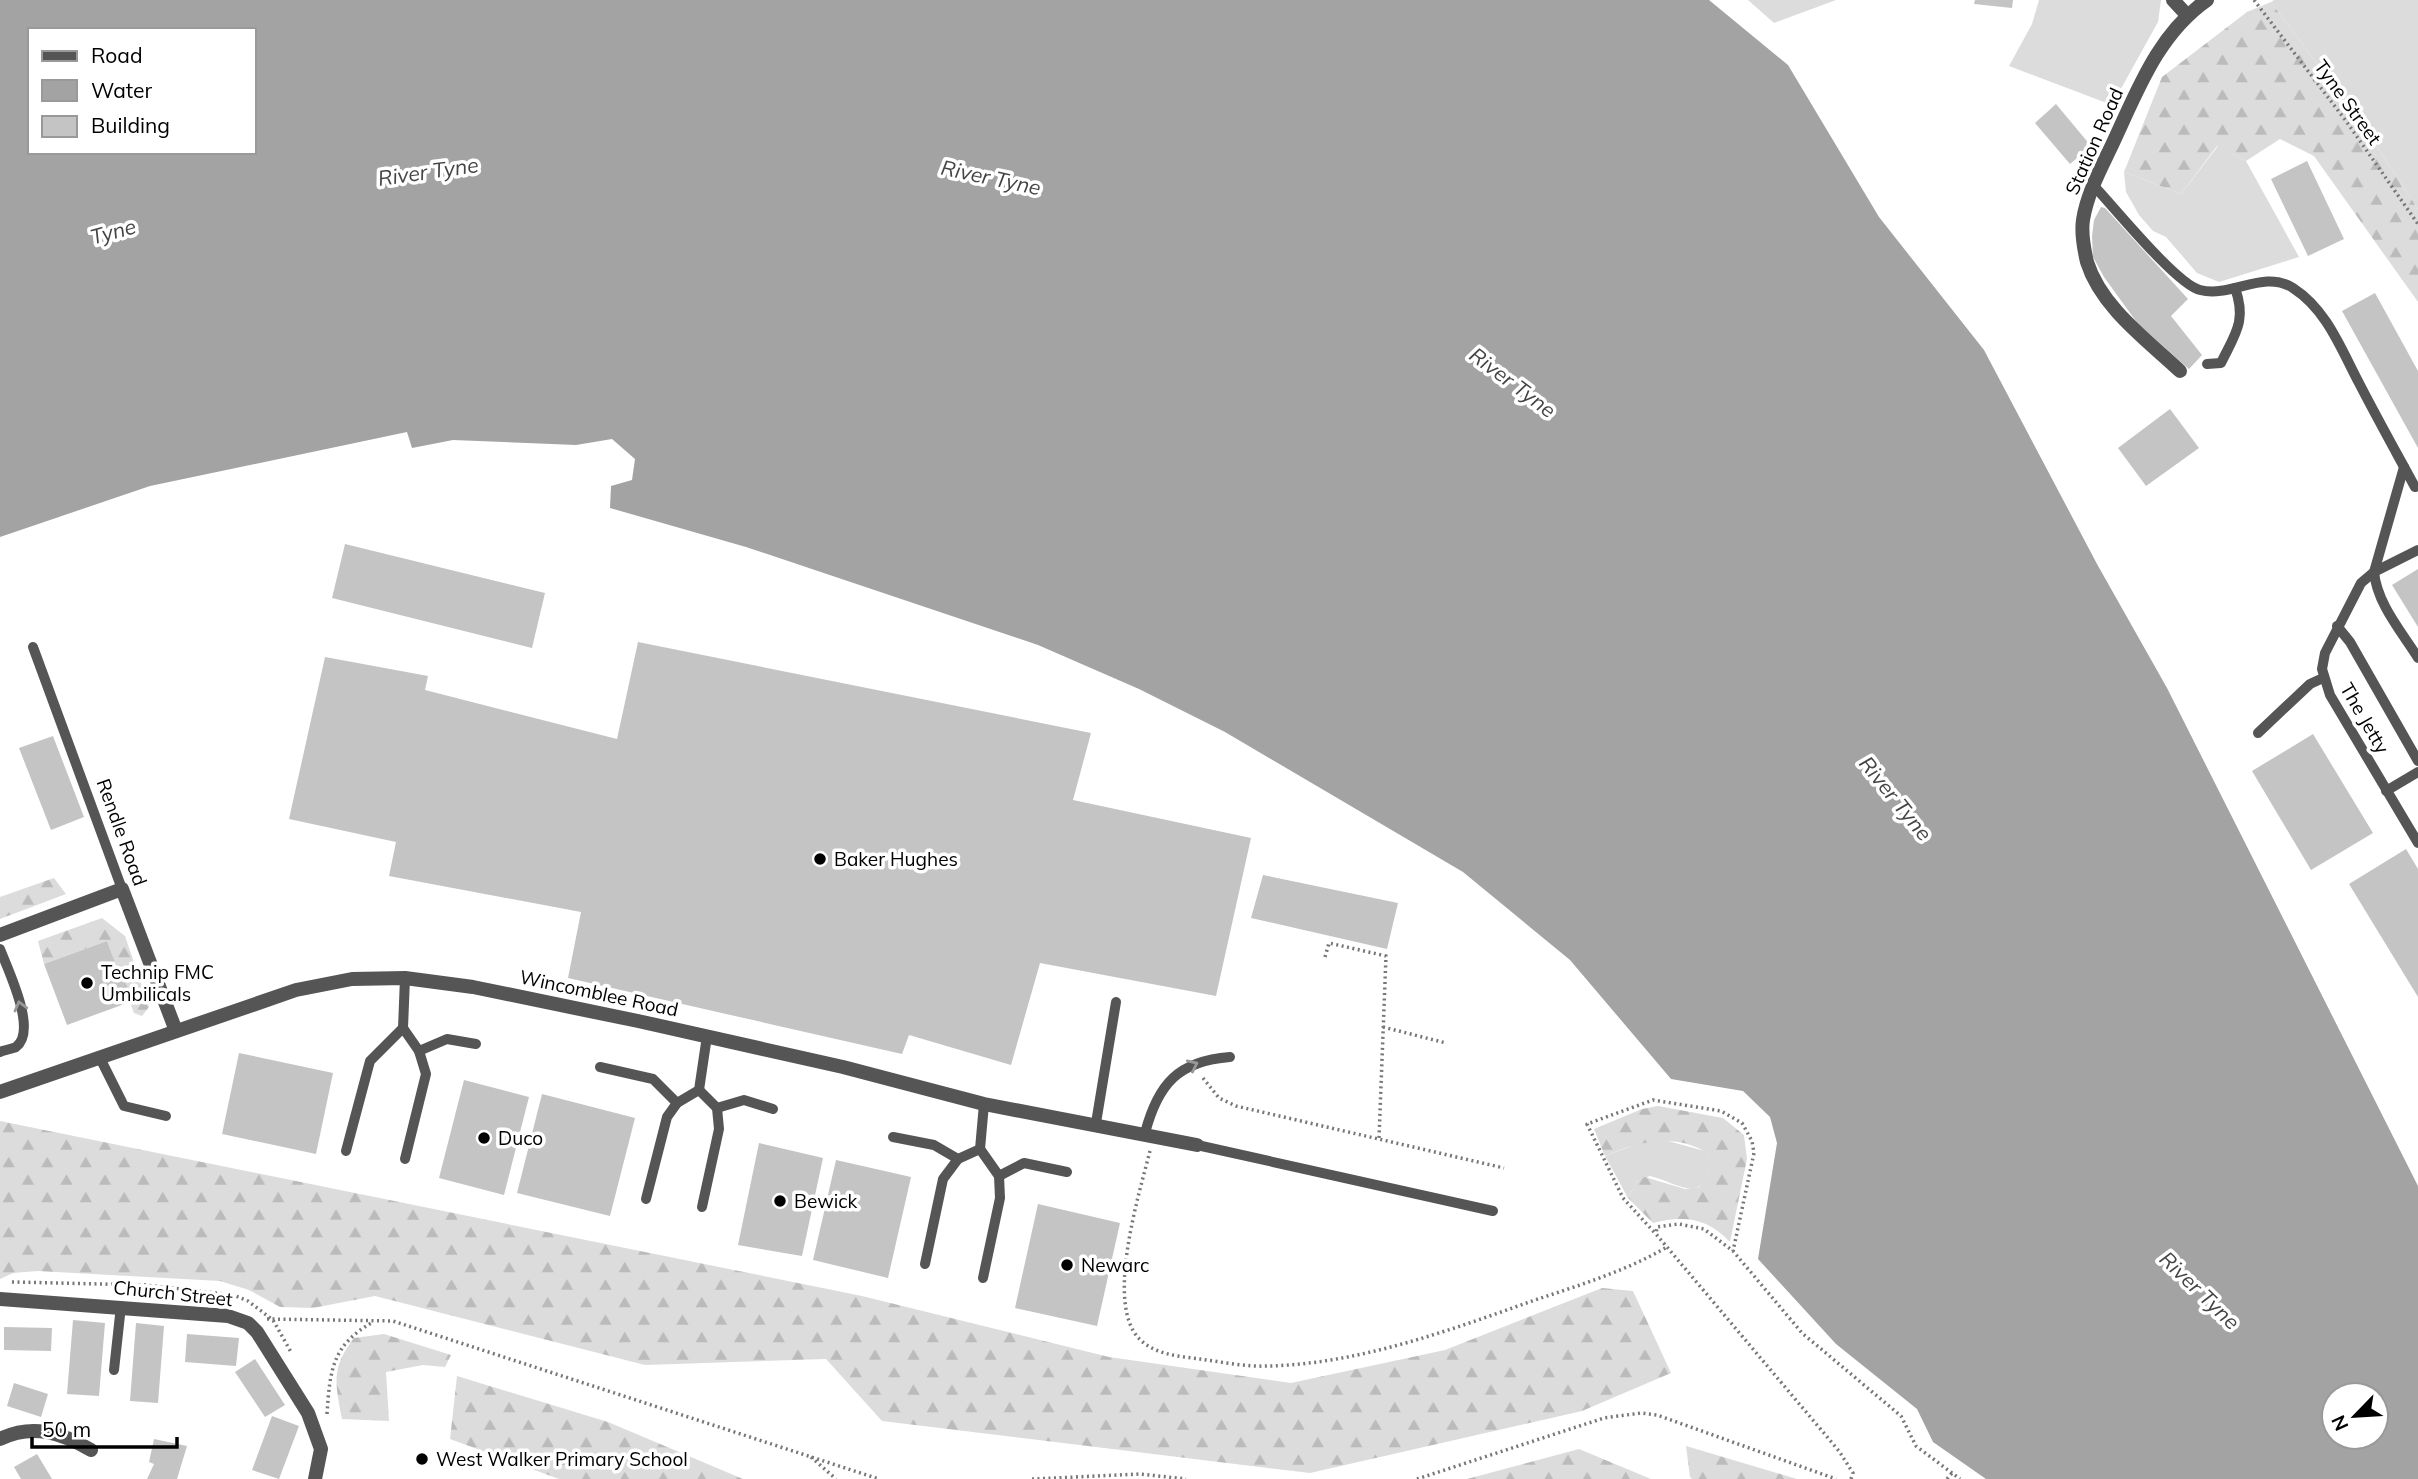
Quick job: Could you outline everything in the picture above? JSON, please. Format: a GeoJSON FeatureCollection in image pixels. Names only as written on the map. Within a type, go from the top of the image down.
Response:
{"type":"FeatureCollection","features":[{"type":"Feature","properties":{"kind":"street"},"geometry":{"type":"LineString","coordinates":[[2173,0],[2186,14]]}},
{"type":"Feature","properties":{"kind":"street","name":"Station Road"},"geometry":{"type":"LineString","coordinates":[[2180,371],[2111,303],[2088,264],[2083,222],[2094,186],[2152,59],[2186,14],[2207,0]]}},
{"type":"Feature","properties":{"kind":"street"},"geometry":{"type":"LineString","coordinates":[[0,935],[122,889]]}},
{"type":"Feature","properties":{"kind":"street","name":"Rendle Road"},"geometry":{"type":"LineString","coordinates":[[122,889],[176,1031]]}},
{"type":"Feature","properties":{"kind":"street","name":"Wincomblee Road"},"geometry":{"type":"LineString","coordinates":[[0,1092],[314,985],[352,979],[405,978],[473,987],[707,1036],[984,1104],[1197,1145]]}},
{"type":"Feature","properties":{"kind":"street","name":"Church Street"},"geometry":{"type":"LineString","coordinates":[[0,1300],[121,1306],[228,1316],[248,1323],[265,1342],[316,1429],[321,1449],[315,1479]]}},
{"type":"Feature","properties":{"kind":"street"},"geometry":{"type":"LineString","coordinates":[[1,1436],[38,1430],[70,1438],[91,1450]]}},
{"type":"Feature","properties":{"kind":"lane"},"geometry":{"type":"LineString","coordinates":[[2094,186],[2185,282],[2199,290],[2235,288],[2259,281],[2273,282],[2290,286],[2311,302],[2330,328],[2415,486]]}},
{"type":"Feature","properties":{"kind":"lane"},"geometry":{"type":"LineString","coordinates":[[2207,364],[2221,363],[2241,321],[2242,312],[2235,288]]}},
{"type":"Feature","properties":{"kind":"lane"},"geometry":{"type":"LineString","coordinates":[[2404,467],[2374,572],[2376,586],[2383,602],[2418,658]]}},
{"type":"Feature","properties":{"kind":"lane"},"geometry":{"type":"LineString","coordinates":[[2374,572],[2418,550]]}},
{"type":"Feature","properties":{"kind":"lane","name":"The Jetty"},"geometry":{"type":"LineString","coordinates":[[2374,572],[2361,583],[2337,626],[2325,653],[2323,678],[2330,695],[2418,844]]}},
{"type":"Feature","properties":{"kind":"lane"},"geometry":{"type":"LineString","coordinates":[[2337,626],[2350,642],[2418,761]]}},
{"type":"Feature","properties":{"kind":"lane","name":"Rendle Road"},"geometry":{"type":"LineString","coordinates":[[33,647],[122,889]]}},
{"type":"Feature","properties":{"kind":"lane"},"geometry":{"type":"LineString","coordinates":[[2258,733],[2310,684],[2323,678]]}},
{"type":"Feature","properties":{"kind":"lane"},"geometry":{"type":"LineString","coordinates":[[2386,791],[2418,772]]}},
{"type":"Feature","properties":{"kind":"lane"},"geometry":{"type":"LineString","coordinates":[[0,949],[23,1010],[24,1034],[16,1047],[0,1052]]}},
{"type":"Feature","properties":{"kind":"lane"},"geometry":{"type":"LineString","coordinates":[[405,978],[403,1028],[419,1051],[426,1074],[405,1159]]}},
{"type":"Feature","properties":{"kind":"lane"},"geometry":{"type":"LineString","coordinates":[[1096,1124],[1116,1002]]}},
{"type":"Feature","properties":{"kind":"lane"},"geometry":{"type":"LineString","coordinates":[[346,1151],[370,1061],[403,1028]]}},
{"type":"Feature","properties":{"kind":"lane"},"geometry":{"type":"LineString","coordinates":[[699,1090],[707,1036]]}},
{"type":"Feature","properties":{"kind":"lane"},"geometry":{"type":"LineString","coordinates":[[419,1051],[447,1039],[476,1044]]}},
{"type":"Feature","properties":{"kind":"lane"},"geometry":{"type":"LineString","coordinates":[[1150,1134],[1152,1110],[1163,1088],[1195,1063],[1230,1057]]}},
{"type":"Feature","properties":{"kind":"lane"},"geometry":{"type":"LineString","coordinates":[[100,1058],[124,1106],[166,1116]]}},
{"type":"Feature","properties":{"kind":"lane"},"geometry":{"type":"LineString","coordinates":[[600,1067],[653,1079],[677,1103]]}},
{"type":"Feature","properties":{"kind":"lane"},"geometry":{"type":"LineString","coordinates":[[646,1199],[667,1117],[677,1103],[699,1090]]}},
{"type":"Feature","properties":{"kind":"lane"},"geometry":{"type":"LineString","coordinates":[[699,1090],[717,1108],[719,1129],[702,1207]]}},
{"type":"Feature","properties":{"kind":"lane"},"geometry":{"type":"LineString","coordinates":[[717,1108],[744,1100],[774,1109]]}},
{"type":"Feature","properties":{"kind":"lane"},"geometry":{"type":"LineString","coordinates":[[983,1279],[1000,1198],[999,1176],[980,1149],[984,1104]]}},
{"type":"Feature","properties":{"kind":"lane"},"geometry":{"type":"LineString","coordinates":[[893,1137],[934,1144],[958,1159]]}},
{"type":"Feature","properties":{"kind":"lane"},"geometry":{"type":"LineString","coordinates":[[1197,1145],[1493,1211]]}},
{"type":"Feature","properties":{"kind":"lane"},"geometry":{"type":"LineString","coordinates":[[925,1264],[943,1179],[958,1159],[980,1149]]}},
{"type":"Feature","properties":{"kind":"lane"},"geometry":{"type":"LineString","coordinates":[[999,1176],[1024,1163],[1067,1172]]}},
{"type":"Feature","properties":{"kind":"lane"},"geometry":{"type":"LineString","coordinates":[[114,1370],[121,1306]]}},
{"type":"Feature","properties":{"kind":"path","name":"Tyne Street"},"geometry":{"type":"LineString","coordinates":[[2253,0],[2346,121],[2418,224]]}},
{"type":"Feature","properties":{"kind":"path"},"geometry":{"type":"LineString","coordinates":[[1325,957],[1329,943],[1386,956],[1379,1138]]}},
{"type":"Feature","properties":{"kind":"path"},"geometry":{"type":"LineString","coordinates":[[1383,1026],[1446,1043]]}},
{"type":"Feature","properties":{"kind":"path"},"geometry":{"type":"LineString","coordinates":[[1195,1063],[1213,1092],[1236,1106],[1504,1168]]}},
{"type":"Feature","properties":{"kind":"path"},"geometry":{"type":"LineString","coordinates":[[1733,1251],[1753,1146],[1742,1123],[1721,1111],[1653,1100],[1587,1124],[1623,1198],[1839,1451],[1853,1473],[1852,1478]]}},
{"type":"Feature","properties":{"kind":"path"},"geometry":{"type":"LineString","coordinates":[[1150,1134],[1128,1238],[1126,1309],[1128,1321],[1139,1339],[1154,1350],[1174,1356],[1264,1366],[1301,1363],[1388,1347],[1467,1324],[1613,1273],[1667,1247]]}},
{"type":"Feature","properties":{"kind":"path"},"geometry":{"type":"LineString","coordinates":[[1656,1234],[1656,1229],[1661,1226],[1692,1226],[1712,1234],[1733,1251],[1802,1333],[1901,1416],[1916,1446],[1960,1479]]}},
{"type":"Feature","properties":{"kind":"path"},"geometry":{"type":"LineString","coordinates":[[8,1282],[145,1285],[218,1291],[248,1301],[273,1320],[393,1321],[879,1479]]}},
{"type":"Feature","properties":{"kind":"path"},"geometry":{"type":"LineString","coordinates":[[327,1420],[331,1371],[337,1353],[353,1333],[374,1321]]}},
{"type":"Feature","properties":{"kind":"path"},"geometry":{"type":"LineString","coordinates":[[1417,1479],[1604,1418],[1641,1413],[1657,1415],[1836,1479]]}},
{"type":"Feature","properties":{"kind":"path"},"geometry":{"type":"LineString","coordinates":[[809,1456],[836,1479]]}},
{"type":"Feature","properties":{"kind":"path"},"geometry":{"type":"LineString","coordinates":[[1947,1479],[1952,1473]]}},
{"type":"Feature","properties":{"kind":"path"},"geometry":{"type":"LineString","coordinates":[[1032,1479],[1140,1474],[1186,1479]]}},
{"type":"Feature","properties":{"kind":"path"},"geometry":{"type":"LineString","coordinates":[[1102,1476],[1108,1479]]}},
{"type":"Feature","properties":{"kind":"green space"},"geometry":{"type":"Polygon","coordinates":[[[1748,0],[1836,0],[1774,23],[1748,0]]]}},
{"type":"Feature","properties":{"kind":"green space"},"geometry":{"type":"Polygon","coordinates":[[[2039,0],[2161,0],[2158,22],[2112,105],[2009,66],[2032,24],[2039,0]]]}},
{"type":"Feature","properties":{"kind":"green space"},"geometry":{"type":"Polygon","coordinates":[[[2418,0],[2418,209],[2362,124],[2271,2],[2418,0]]]}},
{"type":"Feature","properties":{"kind":"green space"},"geometry":{"type":"Polygon","coordinates":[[[2271,2],[2362,124],[2418,209],[2418,302],[2314,156],[2280,139],[2246,161],[2217,146],[2181,194],[2124,172],[2162,77],[2247,12],[2271,2]]]}},
{"type":"Feature","properties":{"kind":"green space"},"geometry":{"type":"Polygon","coordinates":[[[2218,146],[2246,161],[2299,257],[2219,282],[2197,273],[2166,237],[2153,231],[2139,215],[2126,192],[2124,172],[2181,194],[2218,146]]]}},
{"type":"Feature","properties":{"kind":"green space"},"geometry":{"type":"Polygon","coordinates":[[[54,878],[66,894],[0,919],[0,897],[54,878]]]}},
{"type":"Feature","properties":{"kind":"green space"},"geometry":{"type":"Polygon","coordinates":[[[102,918],[125,936],[149,1007],[142,1016],[134,1013],[107,941],[44,964],[38,941],[102,918]]]}},
{"type":"Feature","properties":{"kind":"green space"},"geometry":{"type":"Polygon","coordinates":[[[1658,1106],[1723,1118],[1744,1135],[1747,1159],[1730,1242],[1704,1223],[1675,1219],[1653,1223],[1628,1198],[1637,1181],[1645,1177],[1685,1189],[1699,1187],[1709,1169],[1704,1151],[1692,1145],[1667,1141],[1629,1147],[1605,1156],[1594,1129],[1642,1109],[1658,1106]]]}},
{"type":"Feature","properties":{"kind":"green space"},"geometry":{"type":"Polygon","coordinates":[[[0,1121],[862,1296],[1109,1357],[1291,1383],[1445,1350],[1602,1288],[1633,1291],[1671,1373],[1582,1411],[1310,1473],[882,1421],[826,1359],[645,1365],[375,1296],[313,1308],[280,1307],[249,1290],[220,1281],[38,1271],[13,1273],[0,1279],[0,1121]]]}},
{"type":"Feature","properties":{"kind":"green space"},"geometry":{"type":"Polygon","coordinates":[[[1645,1141],[1668,1141],[1705,1151],[1710,1163],[1702,1184],[1688,1188],[1650,1176],[1637,1181],[1628,1198],[1605,1156],[1645,1141]]]}},
{"type":"Feature","properties":{"kind":"green space"},"geometry":{"type":"Polygon","coordinates":[[[384,1334],[451,1355],[445,1367],[423,1365],[386,1372],[389,1421],[342,1419],[337,1385],[341,1358],[354,1338],[384,1334]]]}},
{"type":"Feature","properties":{"kind":"green space"},"geometry":{"type":"Polygon","coordinates":[[[457,1376],[608,1422],[743,1479],[559,1479],[450,1439],[457,1376]]]}},
{"type":"Feature","properties":{"kind":"green space"},"geometry":{"type":"Polygon","coordinates":[[[1686,1446],[1797,1479],[1692,1479],[1686,1446]]]}},
{"type":"Feature","properties":{"kind":"green space"},"geometry":{"type":"Polygon","coordinates":[[[1579,1449],[1651,1479],[1467,1479],[1579,1449]]]}},
{"type":"Feature","properties":{"kind":"water"},"geometry":{"type":"Polygon","coordinates":[[[0,0],[1709,0],[1788,65],[1879,217],[1984,350],[2097,564],[2167,688],[2418,1186],[2418,1479],[1986,1479],[1933,1442],[1917,1409],[1836,1344],[1758,1259],[1777,1143],[1770,1117],[1743,1091],[1671,1079],[1570,960],[1463,872],[1225,732],[1139,689],[1038,645],[746,547],[610,508],[611,486],[632,480],[635,459],[612,439],[576,445],[453,440],[412,448],[407,432],[150,486],[0,537],[0,0]]]}},
{"type":"Feature","properties":{"kind":"building"},"geometry":{"type":"Polygon","coordinates":[[[1975,0],[2013,0],[2012,8],[1974,4],[1975,0]]]}},
{"type":"Feature","properties":{"kind":"building"},"geometry":{"type":"Polygon","coordinates":[[[2056,104],[2091,146],[2070,164],[2035,123],[2056,104]]]}},
{"type":"Feature","properties":{"kind":"building"},"geometry":{"type":"Polygon","coordinates":[[[2307,161],[2344,239],[2308,256],[2271,179],[2307,161]]]}},
{"type":"Feature","properties":{"kind":"building"},"geometry":{"type":"Polygon","coordinates":[[[2101,207],[2105,208],[2188,299],[2171,316],[2202,355],[2189,369],[2138,324],[2093,257],[2094,220],[2101,207]]]}},
{"type":"Feature","properties":{"kind":"building"},"geometry":{"type":"Polygon","coordinates":[[[2375,293],[2418,371],[2418,448],[2342,311],[2375,293]]]}},
{"type":"Feature","properties":{"kind":"building"},"geometry":{"type":"Polygon","coordinates":[[[2170,409],[2199,448],[2146,486],[2118,448],[2170,409]]]}},
{"type":"Feature","properties":{"kind":"building"},"geometry":{"type":"Polygon","coordinates":[[[345,544],[545,593],[532,648],[332,598],[345,544]]]}},
{"type":"Feature","properties":{"kind":"building"},"geometry":{"type":"Polygon","coordinates":[[[2418,569],[2418,627],[2392,585],[2418,569]]]}},
{"type":"Feature","properties":{"kind":"building","name":"Baker Hughes"},"geometry":{"type":"Polygon","coordinates":[[[638,642],[1091,733],[1073,800],[1251,838],[1216,996],[1040,963],[1011,1065],[909,1035],[902,1054],[568,978],[581,912],[389,876],[396,842],[289,819],[325,657],[428,676],[425,690],[617,739],[638,642]]]}},
{"type":"Feature","properties":{"kind":"building"},"geometry":{"type":"Polygon","coordinates":[[[2313,734],[2373,833],[2311,870],[2252,771],[2313,734]]]}},
{"type":"Feature","properties":{"kind":"building"},"geometry":{"type":"Polygon","coordinates":[[[53,736],[84,817],[51,830],[19,748],[53,736]]]}},
{"type":"Feature","properties":{"kind":"building"},"geometry":{"type":"Polygon","coordinates":[[[2406,849],[2418,869],[2418,997],[2349,884],[2406,849]]]}},
{"type":"Feature","properties":{"kind":"building"},"geometry":{"type":"Polygon","coordinates":[[[1263,875],[1398,903],[1387,949],[1251,918],[1263,875]]]}},
{"type":"Feature","properties":{"kind":"building","name":"Technip FMC Umbilicals"},"geometry":{"type":"Polygon","coordinates":[[[107,941],[130,1002],[67,1025],[44,964],[107,941]]]}},
{"type":"Feature","properties":{"kind":"building"},"geometry":{"type":"Polygon","coordinates":[[[239,1053],[333,1073],[316,1154],[222,1134],[239,1053]]]}},
{"type":"Feature","properties":{"kind":"building","name":"Duco"},"geometry":{"type":"Polygon","coordinates":[[[464,1080],[529,1097],[504,1195],[439,1178],[464,1080]]]}},
{"type":"Feature","properties":{"kind":"building"},"geometry":{"type":"Polygon","coordinates":[[[542,1094],[635,1118],[610,1216],[517,1193],[542,1094]]]}},
{"type":"Feature","properties":{"kind":"building","name":"Bewick"},"geometry":{"type":"Polygon","coordinates":[[[759,1143],[823,1158],[802,1256],[738,1245],[759,1143]]]}},
{"type":"Feature","properties":{"kind":"building"},"geometry":{"type":"Polygon","coordinates":[[[836,1160],[911,1177],[888,1278],[813,1260],[836,1160]]]}},
{"type":"Feature","properties":{"kind":"building","name":"Newarc"},"geometry":{"type":"Polygon","coordinates":[[[1038,1204],[1120,1223],[1097,1326],[1015,1308],[1038,1204]]]}},
{"type":"Feature","properties":{"kind":"building"},"geometry":{"type":"Polygon","coordinates":[[[73,1320],[105,1323],[99,1396],[67,1394],[73,1320]]]}},
{"type":"Feature","properties":{"kind":"building"},"geometry":{"type":"Polygon","coordinates":[[[136,1323],[164,1326],[158,1403],[130,1401],[136,1323]]]}},
{"type":"Feature","properties":{"kind":"building"},"geometry":{"type":"Polygon","coordinates":[[[4,1327],[52,1328],[51,1351],[4,1350],[4,1327]]]}},
{"type":"Feature","properties":{"kind":"building"},"geometry":{"type":"Polygon","coordinates":[[[187,1334],[239,1338],[236,1366],[185,1362],[187,1334]]]}},
{"type":"Feature","properties":{"kind":"building"},"geometry":{"type":"Polygon","coordinates":[[[255,1359],[285,1405],[265,1417],[235,1372],[255,1359]]]}},
{"type":"Feature","properties":{"kind":"building"},"geometry":{"type":"Polygon","coordinates":[[[14,1383],[48,1394],[41,1417],[7,1406],[14,1383]]]}},
{"type":"Feature","properties":{"kind":"building"},"geometry":{"type":"Polygon","coordinates":[[[272,1416],[299,1426],[279,1479],[252,1470],[272,1416]]]}},
{"type":"Feature","properties":{"kind":"building"},"geometry":{"type":"Polygon","coordinates":[[[154,1439],[187,1446],[177,1479],[147,1479],[154,1464],[149,1462],[154,1439]]]}},
{"type":"Feature","properties":{"kind":"building"},"geometry":{"type":"Polygon","coordinates":[[[37,1454],[52,1479],[21,1479],[14,1467],[37,1454]]]}},
{"type":"Feature","properties":{"kind":"place","name":"Baker Hughes"},"geometry":{"type":"Point","coordinates":[820,859]}},
{"type":"Feature","properties":{"kind":"place","name":"Technip FMC Umbilicals"},"geometry":{"type":"Point","coordinates":[87,983]}},
{"type":"Feature","properties":{"kind":"place","name":"Duco"},"geometry":{"type":"Point","coordinates":[484,1138]}},
{"type":"Feature","properties":{"kind":"place","name":"Bewick"},"geometry":{"type":"Point","coordinates":[780,1201]}},
{"type":"Feature","properties":{"kind":"place","name":"Newarc"},"geometry":{"type":"Point","coordinates":[1067,1265]}},
{"type":"Feature","properties":{"kind":"place","name":"West Walker Primary School"},"geometry":{"type":"Point","coordinates":[422,1459]}},
{"type":"Feature","properties":{"kind":"water label","name":"River Tyne"},"geometry":{"type":"Point","coordinates":[428,171]}},
{"type":"Feature","properties":{"kind":"water label","name":"River Tyne"},"geometry":{"type":"Point","coordinates":[991,177]}},
{"type":"Feature","properties":{"kind":"water label","name":"Tyne"},"geometry":{"type":"Point","coordinates":[113,231]}},
{"type":"Feature","properties":{"kind":"water label","name":"River Tyne"},"geometry":{"type":"Point","coordinates":[1513,382]}},
{"type":"Feature","properties":{"kind":"water label","name":"River Tyne"},"geometry":{"type":"Point","coordinates":[1896,798]}},
{"type":"Feature","properties":{"kind":"water label","name":"River Tyne"},"geometry":{"type":"Point","coordinates":[2200,1290]}}]}
